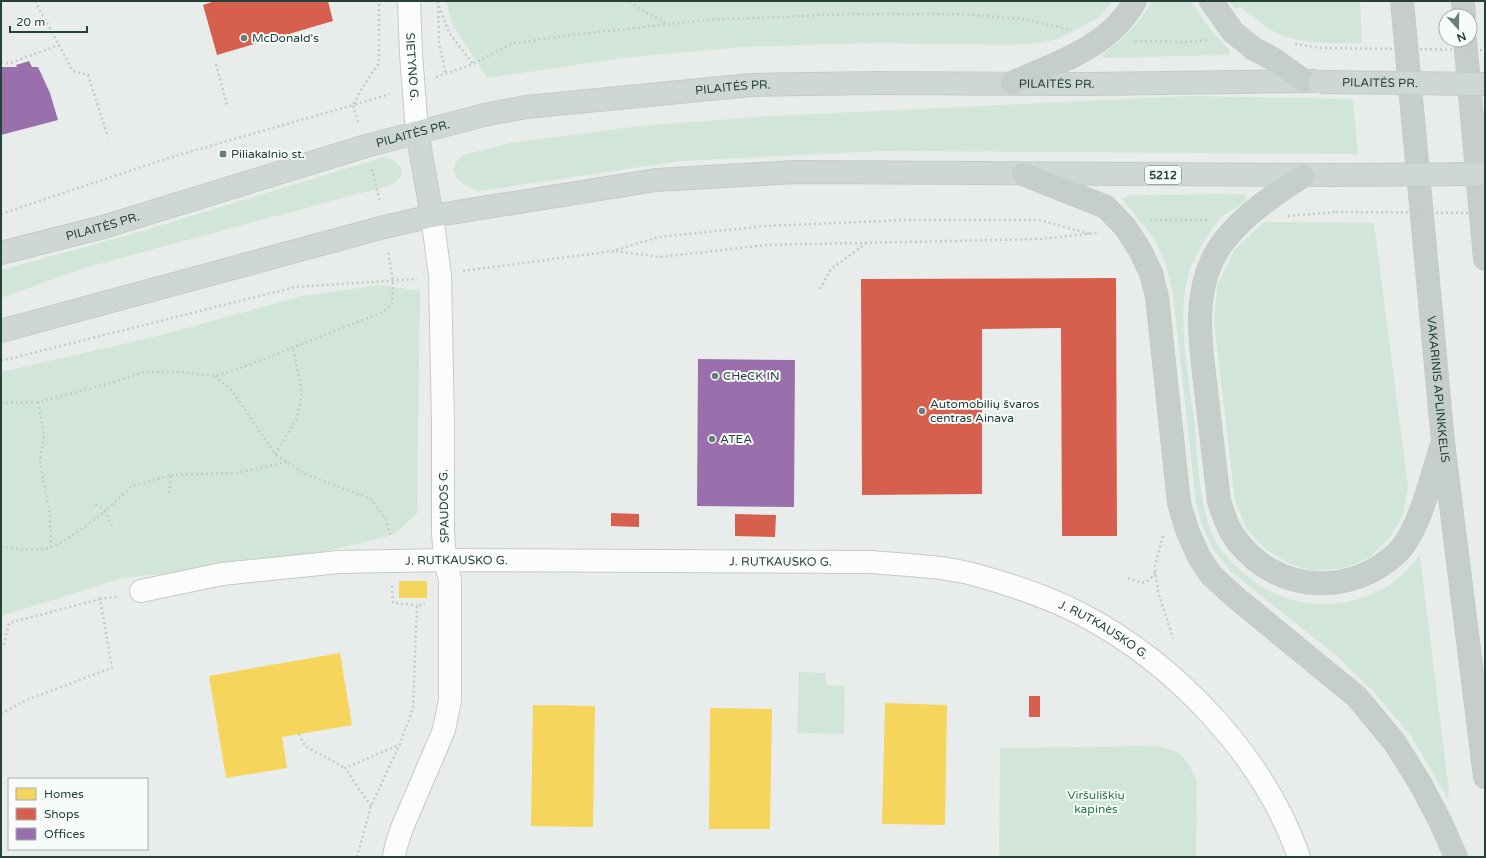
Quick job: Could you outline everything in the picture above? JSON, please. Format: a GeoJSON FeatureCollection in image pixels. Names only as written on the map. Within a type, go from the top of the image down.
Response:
{"type":"FeatureCollection","features":[{"type":"Feature","properties":{"kind":"highway"},"geometry":{"type":"LineString","coordinates":[[1012,83],[1082,51],[1102,39],[1121,23],[1135,1]]}},
{"type":"Feature","properties":{"kind":"highway"},"geometry":{"type":"LineString","coordinates":[[1211,1],[1233,32],[1254,49],[1312,81]]}},
{"type":"Feature","properties":{"kind":"highway","name":"VAKARINIS APLINKKELIS"},"geometry":{"type":"LineString","coordinates":[[1402,1],[1443,442],[1485,777]]}},
{"type":"Feature","properties":{"kind":"highway"},"geometry":{"type":"LineString","coordinates":[[1466,48],[1485,259]]}},
{"type":"Feature","properties":{"kind":"highway"},"geometry":{"type":"LineString","coordinates":[[1023,174],[1106,207],[1125,227],[1140,250],[1151,273],[1157,297],[1181,509],[1187,530],[1199,557],[1211,575],[1235,597],[1357,697],[1395,743],[1420,783],[1456,857]]}},
{"type":"Feature","properties":{"kind":"highway"},"geometry":{"type":"LineString","coordinates":[[1304,176],[1266,200],[1227,236],[1213,259],[1204,279],[1200,302],[1199,326],[1219,501],[1226,522],[1238,542],[1251,556],[1272,571],[1296,581],[1322,584],[1346,582],[1373,571],[1398,552],[1415,527],[1443,442]]}},
{"type":"Feature","properties":{"kind":"main road","name":"PILAITĖS PR."},"geometry":{"type":"LineString","coordinates":[[1,253],[103,227],[366,146],[484,115],[526,107],[751,85],[1012,83],[1089,84],[1312,81],[1485,84]]}},
{"type":"Feature","properties":{"kind":"main road"},"geometry":{"type":"LineString","coordinates":[[417,132],[432,216]]}},
{"type":"Feature","properties":{"kind":"main road"},"geometry":{"type":"LineString","coordinates":[[1,332],[384,227],[432,216],[549,196],[656,180],[798,172],[871,171],[1023,174]]}},
{"type":"Feature","properties":{"kind":"main road","name":"5212"},"geometry":{"type":"LineString","coordinates":[[1023,174],[1304,176],[1485,174]]}},
{"type":"Feature","properties":{"kind":"street","name":"SIETYNO G."},"geometry":{"type":"LineString","coordinates":[[409,1],[417,132]]}},
{"type":"Feature","properties":{"kind":"street","name":"SPAUDOS G."},"geometry":{"type":"LineString","coordinates":[[394,857],[402,828],[444,730],[450,700],[451,605],[450,580],[445,560],[443,532],[443,423],[440,274],[432,216]]}},
{"type":"Feature","properties":{"kind":"street","name":"J. RUTKAUSKO G."},"geometry":{"type":"LineString","coordinates":[[141,591],[222,574],[339,562],[445,560],[871,562],[923,566],[975,575],[1036,594],[1082,614],[1125,640],[1165,671],[1200,703],[1254,769],[1275,805],[1299,857]]}},
{"type":"Feature","properties":{"kind":"path"},"geometry":{"type":"LineString","coordinates":[[35,1],[73,71],[88,75],[108,138]]}},
{"type":"Feature","properties":{"kind":"path"},"geometry":{"type":"LineString","coordinates":[[353,106],[364,85],[379,63],[379,1]]}},
{"type":"Feature","properties":{"kind":"path"},"geometry":{"type":"LineString","coordinates":[[630,1],[638,8],[668,25]]}},
{"type":"Feature","properties":{"kind":"path"},"geometry":{"type":"LineString","coordinates":[[438,2],[439,44],[446,74]]}},
{"type":"Feature","properties":{"kind":"path"},"geometry":{"type":"LineString","coordinates":[[438,2],[449,33],[473,64]]}},
{"type":"Feature","properties":{"kind":"path"},"geometry":{"type":"LineString","coordinates":[[1,214],[165,159],[353,106],[473,64],[511,44],[556,37],[705,20],[850,14],[962,14],[1024,19],[1076,31]]}},
{"type":"Feature","properties":{"kind":"path"},"geometry":{"type":"LineString","coordinates":[[1130,41],[1185,42],[1211,39]]}},
{"type":"Feature","properties":{"kind":"path"},"geometry":{"type":"LineString","coordinates":[[1,63],[10,63],[59,45]]}},
{"type":"Feature","properties":{"kind":"path"},"geometry":{"type":"LineString","coordinates":[[1320,48],[1485,50]]}},
{"type":"Feature","properties":{"kind":"path"},"geometry":{"type":"LineString","coordinates":[[216,64],[227,105]]}},
{"type":"Feature","properties":{"kind":"path"},"geometry":{"type":"LineString","coordinates":[[1,403],[38,402],[111,383],[145,372],[180,372],[214,376],[246,366],[383,312],[392,304],[393,282],[377,189],[366,146]]}},
{"type":"Feature","properties":{"kind":"path"},"geometry":{"type":"LineString","coordinates":[[1336,212],[1485,212]]}},
{"type":"Feature","properties":{"kind":"path"},"geometry":{"type":"LineString","coordinates":[[440,274],[613,251],[658,237],[765,226],[835,222],[1040,220],[1090,234]]}},
{"type":"Feature","properties":{"kind":"path"},"geometry":{"type":"LineString","coordinates":[[613,251],[660,256],[766,245],[1041,239],[1112,232],[1149,220],[1244,220]]}},
{"type":"Feature","properties":{"kind":"path"},"geometry":{"type":"LineString","coordinates":[[820,289],[831,269],[868,242]]}},
{"type":"Feature","properties":{"kind":"path"},"geometry":{"type":"LineString","coordinates":[[1,361],[295,287],[363,282],[393,282]]}},
{"type":"Feature","properties":{"kind":"path"},"geometry":{"type":"LineString","coordinates":[[276,454],[297,418],[302,392],[293,348]]}},
{"type":"Feature","properties":{"kind":"path"},"geometry":{"type":"LineString","coordinates":[[214,376],[233,392],[276,454],[305,474],[371,499],[386,520],[393,541]]}},
{"type":"Feature","properties":{"kind":"path"},"geometry":{"type":"LineString","coordinates":[[38,402],[44,434],[40,464],[50,514],[51,548]]}},
{"type":"Feature","properties":{"kind":"path"},"geometry":{"type":"LineString","coordinates":[[1,547],[23,549],[51,548],[96,520],[132,486],[170,475],[236,473],[287,461]]}},
{"type":"Feature","properties":{"kind":"path"},"geometry":{"type":"LineString","coordinates":[[169,495],[170,475]]}},
{"type":"Feature","properties":{"kind":"path"},"geometry":{"type":"LineString","coordinates":[[93,503],[105,511],[112,526]]}},
{"type":"Feature","properties":{"kind":"path"},"geometry":{"type":"LineString","coordinates":[[1173,638],[1158,592],[1155,566],[1161,539],[1181,509]]}},
{"type":"Feature","properties":{"kind":"path"},"geometry":{"type":"LineString","coordinates":[[1128,578],[1142,583],[1150,580],[1156,572]]}},
{"type":"Feature","properties":{"kind":"path"},"geometry":{"type":"LineString","coordinates":[[4,645],[8,623],[100,599],[141,591]]}},
{"type":"Feature","properties":{"kind":"path"},"geometry":{"type":"LineString","coordinates":[[1,714],[26,700],[112,668],[100,599]]}},
{"type":"Feature","properties":{"kind":"path"},"geometry":{"type":"LineString","coordinates":[[357,857],[370,806],[400,744],[413,708],[417,604],[451,605]]}},
{"type":"Feature","properties":{"kind":"path"},"geometry":{"type":"LineString","coordinates":[[299,734],[305,746],[345,768],[370,806]]}},
{"type":"Feature","properties":{"kind":"path"},"geometry":{"type":"LineString","coordinates":[[345,768],[400,744]]}},
{"type":"Feature","properties":{"kind":"green space"},"geometry":{"type":"Polygon","coordinates":[[[446,1],[1113,1],[1098,18],[1057,39],[1041,43],[1011,45],[868,43],[744,47],[622,58],[487,78],[452,24],[446,1]]]}},
{"type":"Feature","properties":{"kind":"green space"},"geometry":{"type":"Polygon","coordinates":[[[1152,1],[1191,1],[1210,29],[1230,50],[1229,55],[1104,58],[1102,55],[1130,31],[1147,10],[1152,1]]]}},
{"type":"Feature","properties":{"kind":"green space"},"geometry":{"type":"Polygon","coordinates":[[[1229,1],[1360,1],[1362,43],[1326,43],[1302,41],[1290,38],[1268,28],[1241,7],[1235,9],[1229,1]]]}},
{"type":"Feature","properties":{"kind":"green space"},"geometry":{"type":"Polygon","coordinates":[[[1187,96],[1353,99],[1358,154],[883,151],[681,161],[480,191],[463,184],[457,178],[453,170],[456,162],[463,155],[509,143],[639,126],[772,116],[1187,96]]]}},
{"type":"Feature","properties":{"kind":"green space"},"geometry":{"type":"Polygon","coordinates":[[[384,157],[396,162],[400,167],[402,174],[399,179],[391,185],[84,268],[1,298],[1,270],[139,232],[384,157]]]}},
{"type":"Feature","properties":{"kind":"green space"},"geometry":{"type":"Polygon","coordinates":[[[1244,194],[1246,199],[1244,202],[1219,219],[1193,261],[1188,275],[1183,310],[1183,328],[1200,480],[1209,525],[1216,543],[1222,551],[1240,570],[1255,582],[1272,592],[1289,599],[1307,603],[1325,604],[1362,598],[1386,587],[1397,579],[1420,556],[1449,791],[1448,799],[1411,736],[1374,692],[1336,655],[1230,571],[1212,547],[1202,525],[1196,503],[1173,294],[1166,264],[1153,237],[1122,199],[1129,195],[1244,194]]]}},
{"type":"Feature","properties":{"kind":"green space"},"geometry":{"type":"Polygon","coordinates":[[[1264,222],[1374,223],[1408,486],[1403,515],[1391,536],[1370,557],[1345,568],[1314,571],[1290,564],[1264,548],[1246,528],[1235,501],[1214,322],[1217,286],[1234,250],[1264,222]]]}},
{"type":"Feature","properties":{"kind":"green space"},"geometry":{"type":"Polygon","coordinates":[[[381,285],[420,291],[417,514],[393,535],[290,560],[123,578],[1,616],[1,372],[158,336],[302,296],[381,285]]]}},
{"type":"Feature","properties":{"kind":"green space"},"geometry":{"type":"Polygon","coordinates":[[[799,672],[826,673],[826,685],[845,686],[844,734],[797,733],[799,672]]]}},
{"type":"Feature","properties":{"kind":"green space","name":"Viršuliškių kapinės"},"geometry":{"type":"Polygon","coordinates":[[[1156,746],[1178,752],[1189,765],[1197,781],[1196,857],[999,857],[1000,748],[1156,746]]]}},
{"type":"Feature","properties":{"kind":"building: Homes"},"geometry":{"type":"Polygon","coordinates":[[[399,581],[427,581],[427,598],[399,598],[399,581]]]}},
{"type":"Feature","properties":{"kind":"building: Homes"},"geometry":{"type":"Polygon","coordinates":[[[340,653],[352,725],[282,737],[287,768],[226,778],[209,676],[340,653]]]}},
{"type":"Feature","properties":{"kind":"building: Homes"},"geometry":{"type":"Polygon","coordinates":[[[885,703],[947,705],[945,825],[882,824],[885,703]]]}},
{"type":"Feature","properties":{"kind":"building: Homes"},"geometry":{"type":"Polygon","coordinates":[[[533,705],[595,706],[593,827],[531,826],[533,705]]]}},
{"type":"Feature","properties":{"kind":"building: Homes"},"geometry":{"type":"Polygon","coordinates":[[[710,708],[772,709],[770,829],[709,829],[710,708]]]}},
{"type":"Feature","properties":{"kind":"building: Shops","name":"McDonald's"},"geometry":{"type":"Polygon","coordinates":[[[215,1],[328,1],[333,21],[217,55],[203,5],[215,1]]]}},
{"type":"Feature","properties":{"kind":"building: Shops","name":"Automobilių švaros centras Ainava"},"geometry":{"type":"Polygon","coordinates":[[[1116,278],[1117,536],[1062,536],[1061,328],[982,329],[982,494],[862,495],[861,279],[1116,278]]]}},
{"type":"Feature","properties":{"kind":"building: Shops"},"geometry":{"type":"Polygon","coordinates":[[[611,513],[639,514],[639,527],[611,526],[611,513]]]}},
{"type":"Feature","properties":{"kind":"building: Shops"},"geometry":{"type":"Polygon","coordinates":[[[735,514],[776,515],[775,537],[735,536],[735,514]]]}},
{"type":"Feature","properties":{"kind":"building: Shops"},"geometry":{"type":"Polygon","coordinates":[[[1029,696],[1040,696],[1040,717],[1029,717],[1029,696]]]}},
{"type":"Feature","properties":{"kind":"building: Offices"},"geometry":{"type":"Polygon","coordinates":[[[29,61],[32,67],[38,67],[50,93],[58,120],[1,135],[1,67],[17,67],[16,65],[29,61]]]}},
{"type":"Feature","properties":{"kind":"building: Offices"},"geometry":{"type":"Polygon","coordinates":[[[698,359],[795,360],[794,507],[697,506],[698,359]]]}},
{"type":"Feature","properties":{"kind":"place","name":"McDonald's"},"geometry":{"type":"Point","coordinates":[244,38]}},
{"type":"Feature","properties":{"kind":"place","name":"Piliakalnio st."},"geometry":{"type":"Point","coordinates":[223,154]}},
{"type":"Feature","properties":{"kind":"place","name":"CHeCK IN"},"geometry":{"type":"Point","coordinates":[715,376]}},
{"type":"Feature","properties":{"kind":"place","name":"Automobilių švaros centras Ainava"},"geometry":{"type":"Point","coordinates":[922,411]}},
{"type":"Feature","properties":{"kind":"place","name":"ATEA"},"geometry":{"type":"Point","coordinates":[712,439]}}]}
